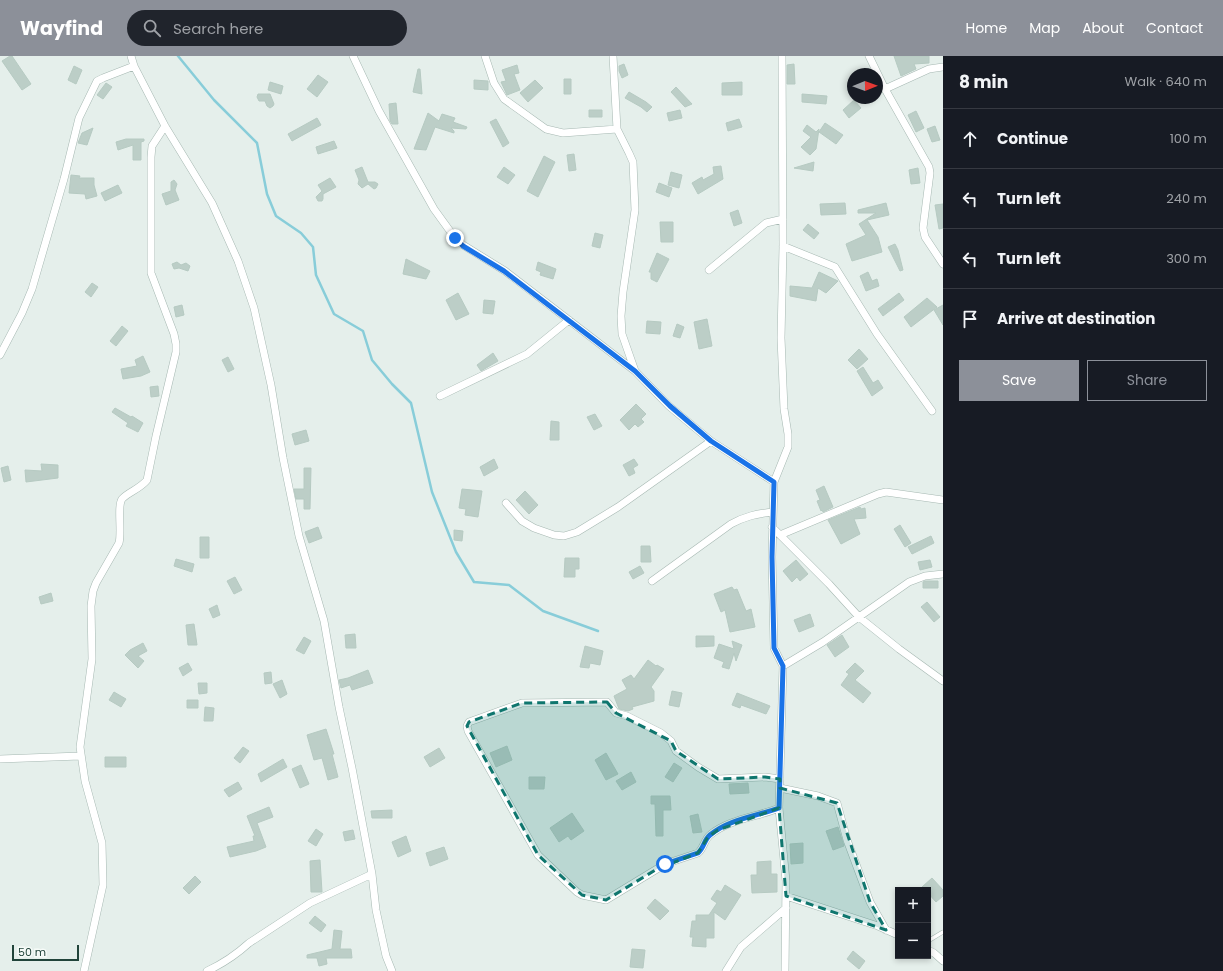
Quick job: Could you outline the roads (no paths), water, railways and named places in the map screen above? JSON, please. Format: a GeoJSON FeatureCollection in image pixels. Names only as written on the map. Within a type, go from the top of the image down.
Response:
{"type":"FeatureCollection","features":[{"type":"Feature","properties":{"kind":"street"},"geometry":{"type":"LineString","coordinates":[[131,56],[134,66],[165,126],[212,202],[238,261],[254,308],[271,385],[283,458],[299,536],[325,627],[339,707],[372,874],[376,910],[386,956],[392,971]]}},
{"type":"Feature","properties":{"kind":"street"},"geometry":{"type":"LineString","coordinates":[[353,56],[379,111],[434,209],[451,234],[463,246],[504,271],[635,371],[670,406],[711,441],[774,482]]}},
{"type":"Feature","properties":{"kind":"street"},"geometry":{"type":"LineString","coordinates":[[485,56],[494,83],[504,99],[546,129],[563,133],[617,129]]}},
{"type":"Feature","properties":{"kind":"street"},"geometry":{"type":"LineString","coordinates":[[613,56],[617,129],[633,162],[635,210],[621,316],[622,334],[635,371]]}},
{"type":"Feature","properties":{"kind":"street"},"geometry":{"type":"LineString","coordinates":[[783,56],[782,338],[784,409],[788,434],[788,447],[774,482],[772,527],[774,648],[783,666],[779,808],[786,881],[785,971]]}},
{"type":"Feature","properties":{"kind":"street"},"geometry":{"type":"LineString","coordinates":[[869,56],[885,89],[929,167],[930,173],[923,228],[925,237],[943,264]]}},
{"type":"Feature","properties":{"kind":"street"},"geometry":{"type":"LineString","coordinates":[[0,355],[22,313],[32,289],[80,118],[98,81],[134,66]]}},
{"type":"Feature","properties":{"kind":"street"},"geometry":{"type":"LineString","coordinates":[[885,89],[929,69],[943,67]]}},
{"type":"Feature","properties":{"kind":"street"},"geometry":{"type":"LineString","coordinates":[[84,971],[102,885],[103,865],[102,843],[85,781],[80,756],[92,659],[91,606],[93,591],[119,543],[121,536],[120,507],[122,500],[144,484],[147,480],[176,352],[174,334],[151,273],[152,146],[165,126]]}},
{"type":"Feature","properties":{"kind":"street"},"geometry":{"type":"LineString","coordinates":[[709,270],[766,223],[783,219]]}},
{"type":"Feature","properties":{"kind":"street"},"geometry":{"type":"LineString","coordinates":[[783,246],[835,267],[877,334],[932,410]]}},
{"type":"Feature","properties":{"kind":"street"},"geometry":{"type":"LineString","coordinates":[[440,396],[527,354],[569,320]]}},
{"type":"Feature","properties":{"kind":"street"},"geometry":{"type":"LineString","coordinates":[[506,503],[522,521],[534,528],[554,535],[564,536],[577,532],[618,507],[711,441]]}},
{"type":"Feature","properties":{"kind":"street"},"geometry":{"type":"LineString","coordinates":[[780,535],[886,492],[943,500]]}},
{"type":"Feature","properties":{"kind":"street"},"geometry":{"type":"LineString","coordinates":[[652,581],[744,517],[772,512]]}},
{"type":"Feature","properties":{"kind":"street"},"geometry":{"type":"LineString","coordinates":[[772,527],[829,584],[859,617],[899,649],[943,681]]}},
{"type":"Feature","properties":{"kind":"street"},"geometry":{"type":"LineString","coordinates":[[783,666],[824,642],[909,582],[925,576],[943,574]]}},
{"type":"Feature","properties":{"kind":"street"},"geometry":{"type":"LineString","coordinates":[[779,808],[743,819],[718,830],[708,837],[702,849],[698,853],[665,864],[606,900],[582,895],[576,892],[538,855],[468,731],[467,726],[469,722],[522,702],[607,702],[616,713],[627,716],[671,741],[676,751],[718,780],[764,777],[780,779]]}},
{"type":"Feature","properties":{"kind":"street"},"geometry":{"type":"LineString","coordinates":[[0,759],[80,756]]}},
{"type":"Feature","properties":{"kind":"street"},"geometry":{"type":"LineString","coordinates":[[780,788],[818,796],[837,803],[847,840],[870,902],[886,930]]}},
{"type":"Feature","properties":{"kind":"street"},"geometry":{"type":"LineString","coordinates":[[207,971],[217,966],[310,903],[372,874]]}},
{"type":"Feature","properties":{"kind":"street"},"geometry":{"type":"LineString","coordinates":[[786,896],[895,934]]}},
{"type":"Feature","properties":{"kind":"street"},"geometry":{"type":"LineString","coordinates":[[726,971],[741,947],[786,908]]}},
{"type":"Feature","properties":{"kind":"street"},"geometry":{"type":"LineString","coordinates":[[931,952],[943,961]]}},
{"type":"Feature","properties":{"kind":"lane"},"geometry":{"type":"LineString","coordinates":[[931,939],[943,932]]}},
{"type":"Feature","properties":{"kind":"waterway"},"geometry":{"type":"LineString","coordinates":[[178,56],[214,100],[257,143],[267,194],[276,216],[301,233],[313,247],[316,275],[334,314],[363,331],[372,360],[392,384],[411,403],[432,492],[456,552],[474,582],[509,585],[543,611],[598,631]]}}]}
